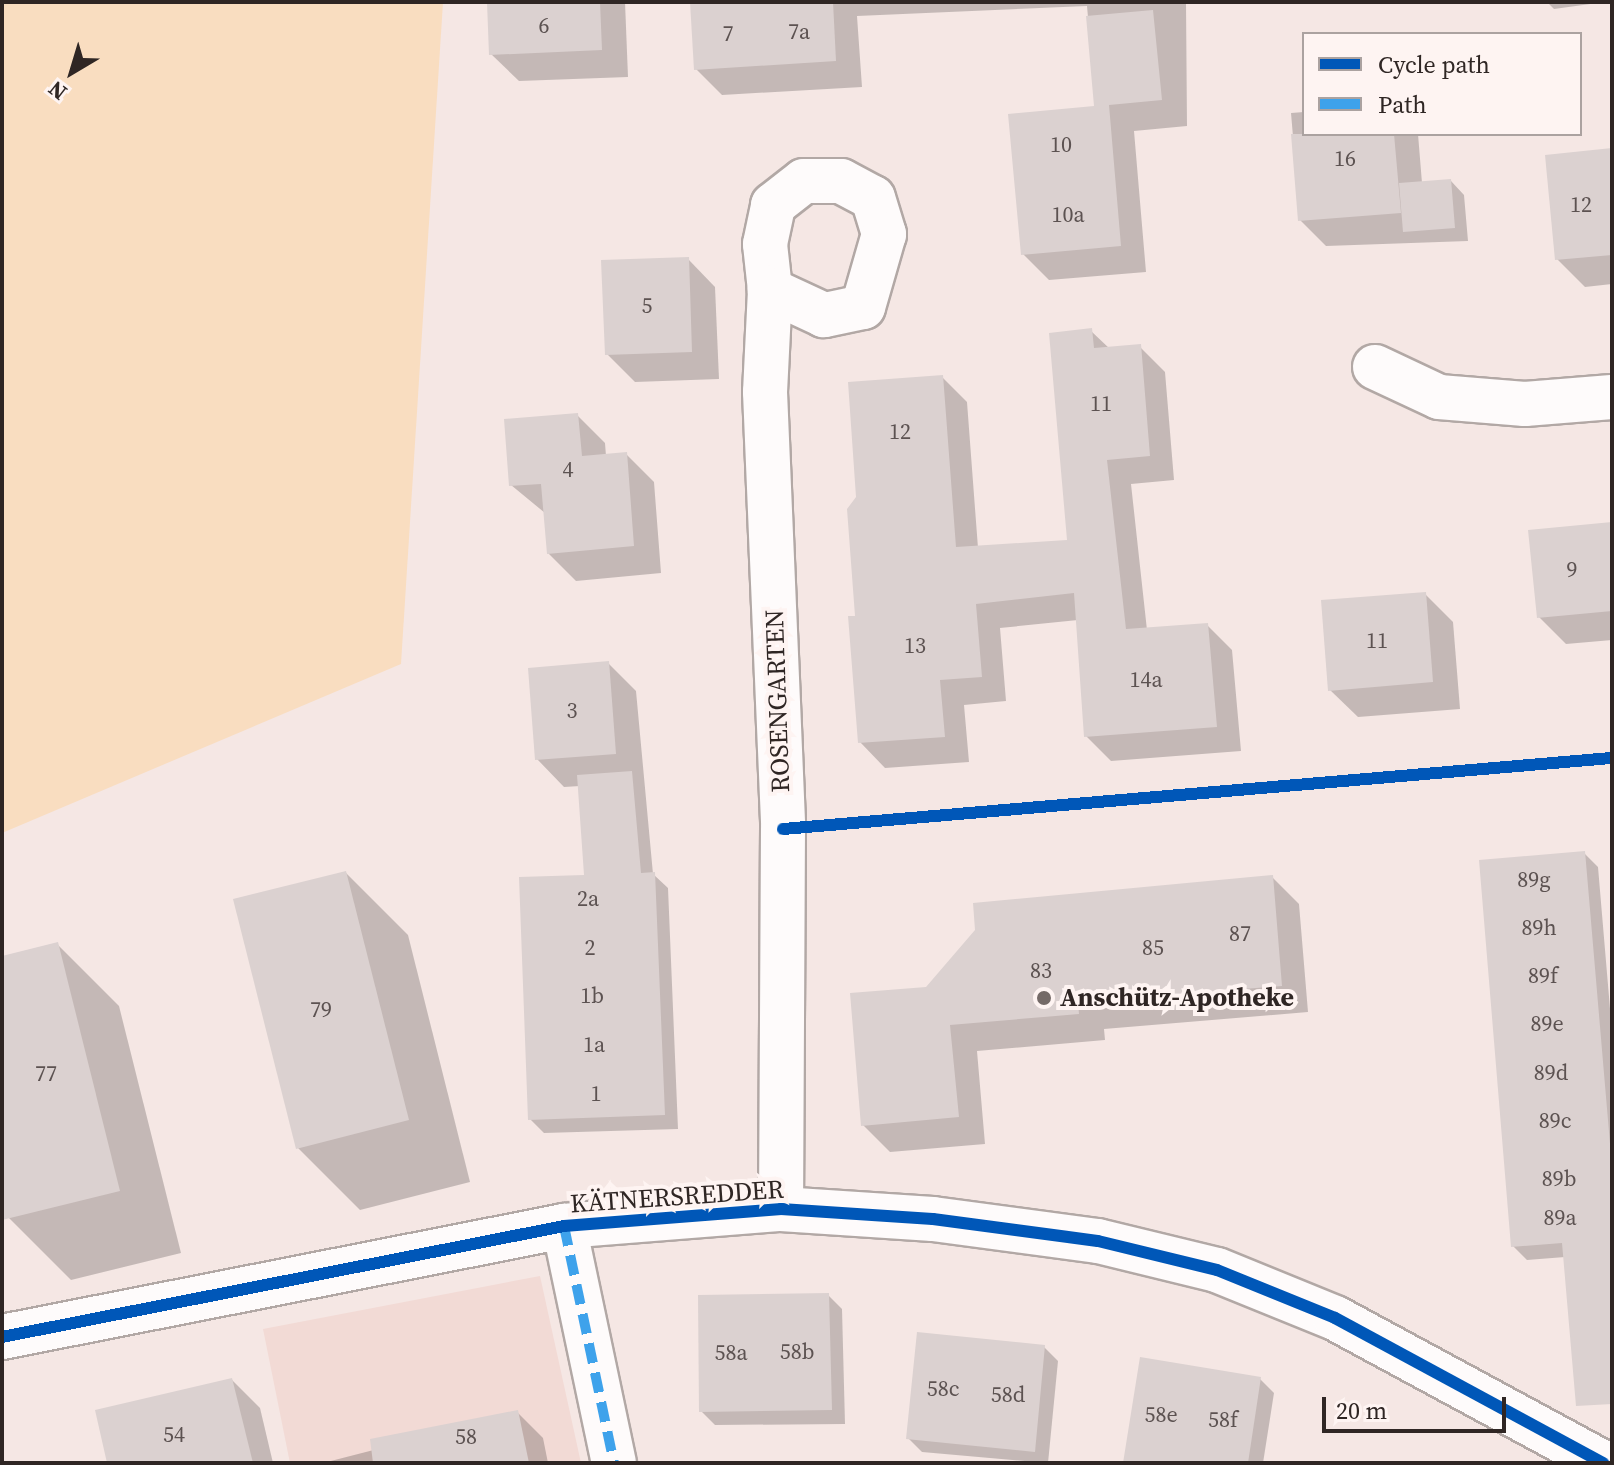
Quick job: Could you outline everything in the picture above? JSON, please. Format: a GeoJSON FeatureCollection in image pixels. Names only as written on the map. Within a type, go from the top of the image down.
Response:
{"type":"FeatureCollection","features":[{"type":"Feature","properties":{"kind":"street","name":"ROSENGARTEN"},"geometry":{"type":"LineString","coordinates":[[770,290],[765,392],[783,829],[781,1209]]}},
{"type":"Feature","properties":{"kind":"street"},"geometry":{"type":"LineString","coordinates":[[1375,367],[1439,397],[1525,404],[1612,397]]}},
{"type":"Feature","properties":{"kind":"street","name":"KÄTNERSREDDER"},"geometry":{"type":"LineString","coordinates":[[2,1337],[564,1226],[781,1209],[1098,1241],[1217,1270],[1335,1318],[1603,1463]]}},
{"type":"Feature","properties":{"kind":"street"},"geometry":{"type":"LineString","coordinates":[[564,1226],[614,1463]]}},
{"type":"Feature","properties":{"kind":"shaded area"},"geometry":{"type":"Polygon","coordinates":[[[2,2],[443,2],[401,664],[2,833],[2,2]]]}},
{"type":"Feature","properties":{"kind":"shaded area"},"geometry":{"type":"Polygon","coordinates":[[[540,1276],[581,1463],[290,1463],[263,1329],[540,1276]]]}},
{"type":"Feature","properties":{"kind":"building"},"geometry":{"type":"Polygon","coordinates":[[[487,2],[600,2],[602,50],[489,55],[487,2]]]}},
{"type":"Feature","properties":{"kind":"building"},"geometry":{"type":"Polygon","coordinates":[[[690,2],[833,2],[836,61],[694,70],[690,2]]]}},
{"type":"Feature","properties":{"kind":"building"},"geometry":{"type":"Polygon","coordinates":[[[1153,10],[1162,100],[1109,105],[1121,246],[1021,255],[1008,114],[1094,106],[1086,16],[1153,10]]]}},
{"type":"Feature","properties":{"kind":"building"},"geometry":{"type":"Polygon","coordinates":[[[1291,134],[1394,136],[1401,213],[1298,221],[1291,134]]]}},
{"type":"Feature","properties":{"kind":"building"},"geometry":{"type":"Polygon","coordinates":[[[1612,148],[1612,255],[1555,260],[1545,155],[1612,148]]]}},
{"type":"Feature","properties":{"kind":"building"},"geometry":{"type":"Polygon","coordinates":[[[1451,179],[1455,228],[1403,232],[1399,183],[1451,179]]]}},
{"type":"Feature","properties":{"kind":"building"},"geometry":{"type":"Polygon","coordinates":[[[689,257],[692,352],[605,355],[601,260],[689,257]]]}},
{"type":"Feature","properties":{"kind":"building"},"geometry":{"type":"Polygon","coordinates":[[[1092,328],[1094,348],[1141,344],[1150,456],[1107,460],[1126,629],[1208,623],[1217,727],[1084,737],[1074,593],[976,604],[982,677],[940,680],[945,737],[858,743],[848,616],[855,616],[847,509],[856,497],[848,382],[943,375],[956,547],[1067,540],[1049,333],[1092,328]]]}},
{"type":"Feature","properties":{"kind":"building"},"geometry":{"type":"Polygon","coordinates":[[[578,413],[582,456],[627,452],[634,546],[547,554],[541,484],[509,486],[504,419],[578,413]]]}},
{"type":"Feature","properties":{"kind":"building"},"geometry":{"type":"Polygon","coordinates":[[[1612,522],[1612,611],[1537,618],[1528,530],[1612,522]]]}},
{"type":"Feature","properties":{"kind":"building"},"geometry":{"type":"Polygon","coordinates":[[[1426,592],[1433,682],[1328,691],[1321,600],[1426,592]]]}},
{"type":"Feature","properties":{"kind":"building"},"geometry":{"type":"Polygon","coordinates":[[[609,661],[616,754],[535,760],[528,668],[609,661]]]}},
{"type":"Feature","properties":{"kind":"building"},"geometry":{"type":"Polygon","coordinates":[[[632,771],[641,873],[655,872],[665,1115],[528,1120],[519,877],[584,875],[577,775],[632,771]]]}},
{"type":"Feature","properties":{"kind":"building"},"geometry":{"type":"Polygon","coordinates":[[[1585,851],[1612,1167],[1612,1404],[1576,1406],[1562,1243],[1511,1247],[1479,860],[1585,851]]]}},
{"type":"Feature","properties":{"kind":"building"},"geometry":{"type":"Polygon","coordinates":[[[346,871],[409,1120],[296,1149],[233,899],[346,871]]]}},
{"type":"Feature","properties":{"kind":"building"},"geometry":{"type":"Polygon","coordinates":[[[1273,875],[1282,986],[1078,1002],[1079,1014],[950,1025],[959,1117],[861,1126],[850,993],[926,987],[975,930],[973,903],[1273,875]]]}},
{"type":"Feature","properties":{"kind":"building"},"geometry":{"type":"Polygon","coordinates":[[[58,942],[120,1191],[2,1220],[2,956],[58,942]]]}},
{"type":"Feature","properties":{"kind":"building"},"geometry":{"type":"Polygon","coordinates":[[[829,1293],[832,1410],[699,1412],[698,1295],[829,1293]]]}},
{"type":"Feature","properties":{"kind":"building"},"geometry":{"type":"Polygon","coordinates":[[[917,1332],[1045,1345],[1035,1452],[906,1439],[917,1332]]]}},
{"type":"Feature","properties":{"kind":"building"},"geometry":{"type":"Polygon","coordinates":[[[1140,1357],[1261,1377],[1248,1463],[1123,1463],[1140,1357]]]}},
{"type":"Feature","properties":{"kind":"building"},"geometry":{"type":"Polygon","coordinates":[[[232,1378],[253,1463],[107,1463],[95,1410],[232,1378]]]}},
{"type":"Feature","properties":{"kind":"building"},"geometry":{"type":"Polygon","coordinates":[[[518,1410],[529,1463],[373,1463],[370,1439],[518,1410]]]}},
{"type":"Feature","properties":{"kind":"marked path"},"geometry":{"type":"LineString","coordinates":[[564,1226],[614,1463]]}},
{"type":"Feature","properties":{"kind":"cycle path"},"geometry":{"type":"LineString","coordinates":[[783,829],[1612,758]]}},
{"type":"Feature","properties":{"kind":"cycle path"},"geometry":{"type":"LineString","coordinates":[[2,1337],[564,1226],[781,1209],[933,1219],[1098,1241],[1217,1270],[1335,1318],[1603,1463]]}},
{"type":"Feature","properties":{"kind":"place","name":"Anschütz-Apotheke"},"geometry":{"type":"Point","coordinates":[1044,998]}}]}
